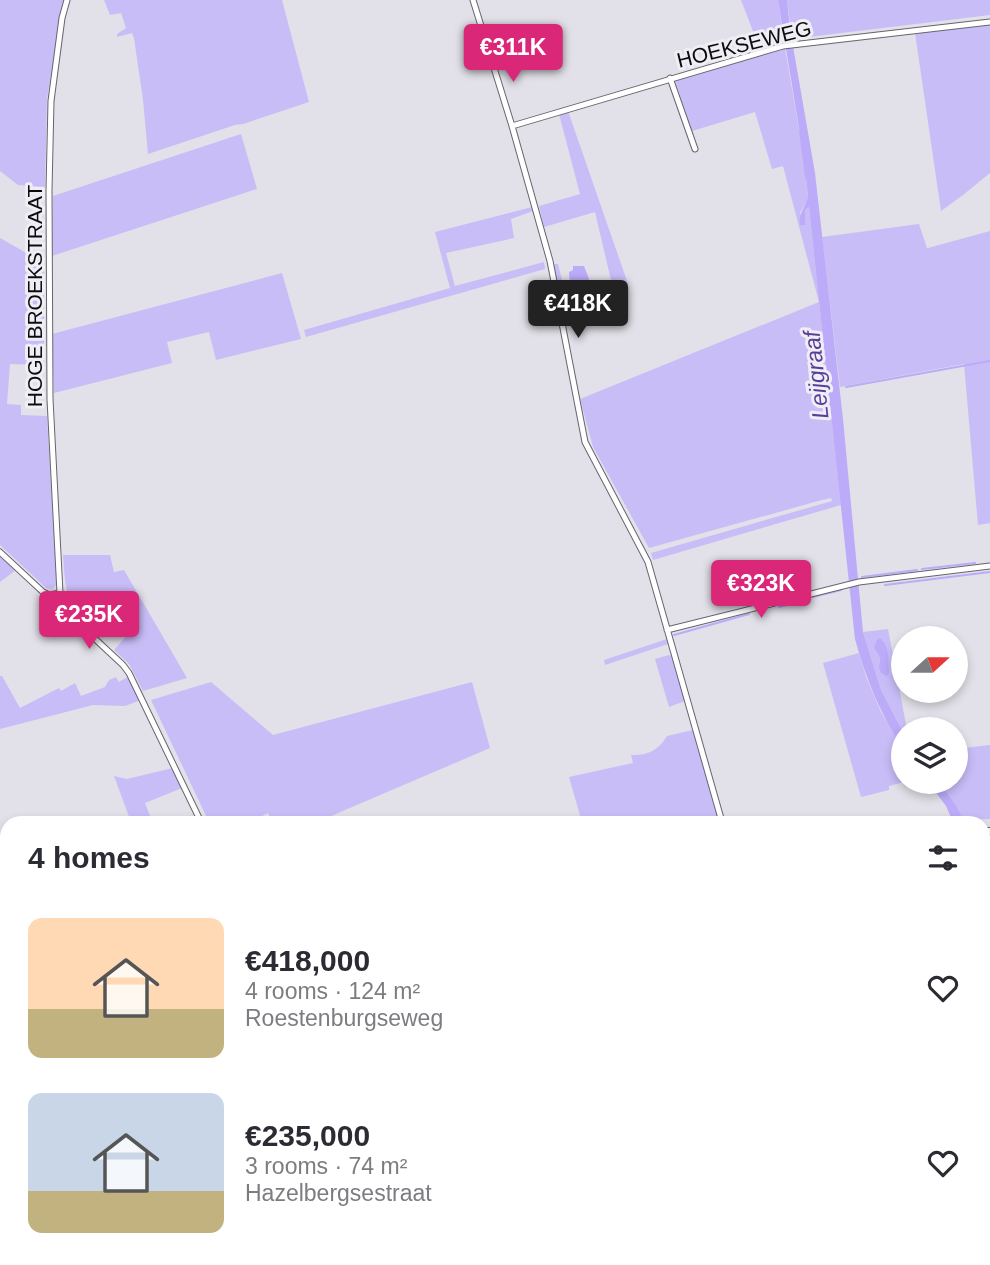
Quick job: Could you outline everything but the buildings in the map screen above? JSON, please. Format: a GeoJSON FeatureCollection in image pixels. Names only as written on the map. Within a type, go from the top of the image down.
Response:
{"type":"FeatureCollection","features":[{"type":"Feature","properties":{"kind":"street","name":"HOGE BROEKSTRAAT"},"geometry":{"type":"LineString","coordinates":[[60,593],[50,399],[49,190],[51,101],[67,0]]}},
{"type":"Feature","properties":{"kind":"street"},"geometry":{"type":"LineString","coordinates":[[473,0],[550,261],[585,442],[648,562],[720,816]]}},
{"type":"Feature","properties":{"kind":"street","name":"HOEKSEWEG"},"geometry":{"type":"LineString","coordinates":[[512,126],[783,46],[990,22]]}},
{"type":"Feature","properties":{"kind":"street"},"geometry":{"type":"LineString","coordinates":[[670,78],[695,149]]}},
{"type":"Feature","properties":{"kind":"street"},"geometry":{"type":"LineString","coordinates":[[0,552],[43,592],[49,595],[60,593],[68,610],[79,623],[123,665],[198,816]]}},
{"type":"Feature","properties":{"kind":"street"},"geometry":{"type":"LineString","coordinates":[[667,630],[848,584],[990,566]]}},
{"type":"Feature","properties":{"kind":"shaded area"},"geometry":{"type":"Polygon","coordinates":[[[0,0],[64,0],[47,99],[45,187],[18,185],[0,171],[0,0]]]}},
{"type":"Feature","properties":{"kind":"shaded area"},"geometry":{"type":"Polygon","coordinates":[[[104,0],[282,0],[309,102],[148,154],[134,38],[132,33],[117,37],[117,34],[126,28],[121,13],[110,15],[104,0]]]}},
{"type":"Feature","properties":{"kind":"shaded area"},"geometry":{"type":"Polygon","coordinates":[[[741,0],[778,0],[784,40],[759,47],[741,0]]]}},
{"type":"Feature","properties":{"kind":"shaded area"},"geometry":{"type":"Polygon","coordinates":[[[778,0],[787,0],[815,173],[843,419],[863,632],[881,690],[895,717],[891,717],[891,728],[874,696],[855,639],[809,207],[805,210],[805,225],[800,225],[800,217],[808,196],[778,0]]]}},
{"type":"Feature","properties":{"kind":"shaded area"},"geometry":{"type":"Polygon","coordinates":[[[787,0],[990,0],[990,15],[792,39],[787,0]]]}},
{"type":"Feature","properties":{"kind":"shaded area"},"geometry":{"type":"Polygon","coordinates":[[[990,24],[990,173],[941,211],[915,33],[990,24]]]}},
{"type":"Feature","properties":{"kind":"shaded area"},"geometry":{"type":"Polygon","coordinates":[[[785,48],[803,152],[808,196],[800,213],[805,223],[805,210],[809,207],[841,505],[653,560],[651,553],[832,501],[831,498],[822,500],[649,548],[593,447],[580,399],[819,302],[783,166],[772,169],[755,112],[692,131],[675,80],[785,48]]]}},
{"type":"Feature","properties":{"kind":"shaded area"},"geometry":{"type":"Polygon","coordinates":[[[568,111],[628,284],[562,311],[552,264],[558,264],[565,292],[611,280],[595,212],[544,227],[539,206],[580,194],[559,114],[568,111]]]}},
{"type":"Feature","properties":{"kind":"shaded area"},"geometry":{"type":"Polygon","coordinates":[[[241,134],[257,189],[52,256],[53,196],[241,134]]]}},
{"type":"Feature","properties":{"kind":"shaded area"},"geometry":{"type":"Polygon","coordinates":[[[532,207],[533,211],[511,219],[514,238],[446,253],[455,286],[544,262],[545,269],[306,337],[304,330],[450,288],[435,232],[532,207]]]}},
{"type":"Feature","properties":{"kind":"shaded area"},"geometry":{"type":"Polygon","coordinates":[[[919,224],[927,248],[990,231],[990,523],[978,525],[964,364],[840,387],[822,237],[919,224]]]}},
{"type":"Feature","properties":{"kind":"shaded area"},"geometry":{"type":"Polygon","coordinates":[[[0,238],[44,263],[44,365],[10,364],[7,404],[21,405],[21,415],[47,416],[57,583],[52,589],[46,588],[0,545],[0,238]]]}},
{"type":"Feature","properties":{"kind":"shaded area"},"geometry":{"type":"Polygon","coordinates":[[[573,266],[584,266],[589,279],[586,287],[575,290],[570,287],[569,272],[573,270],[573,266]]]}},
{"type":"Feature","properties":{"kind":"shaded area"},"geometry":{"type":"Polygon","coordinates":[[[282,273],[301,339],[216,360],[209,332],[167,342],[172,363],[54,393],[52,334],[282,273]]]}},
{"type":"Feature","properties":{"kind":"shaded area"},"geometry":{"type":"Polygon","coordinates":[[[0,554],[16,570],[0,582],[0,554]]]}},
{"type":"Feature","properties":{"kind":"shaded area"},"geometry":{"type":"Polygon","coordinates":[[[63,555],[110,555],[114,572],[124,570],[187,678],[143,691],[129,664],[114,650],[135,626],[113,605],[99,617],[95,614],[84,623],[70,600],[63,555]]]}},
{"type":"Feature","properties":{"kind":"shaded area"},"geometry":{"type":"Polygon","coordinates":[[[888,629],[891,645],[891,704],[902,704],[905,717],[895,717],[881,690],[863,632],[888,629]],[[883,640],[874,648],[880,658],[879,667],[888,660],[883,640]]]}},
{"type":"Feature","properties":{"kind":"shaded area"},"geometry":{"type":"Polygon","coordinates":[[[880,638],[888,654],[889,672],[886,676],[881,673],[880,658],[874,648],[880,638]]]}},
{"type":"Feature","properties":{"kind":"shaded area"},"geometry":{"type":"Polygon","coordinates":[[[667,639],[668,644],[605,665],[604,660],[667,639]]]}},
{"type":"Feature","properties":{"kind":"shaded area"},"geometry":{"type":"Polygon","coordinates":[[[859,653],[866,677],[891,728],[889,790],[861,797],[823,663],[859,653]]]}},
{"type":"Feature","properties":{"kind":"shaded area"},"geometry":{"type":"Polygon","coordinates":[[[672,656],[685,701],[669,707],[655,659],[672,656]]]}},
{"type":"Feature","properties":{"kind":"shaded area"},"geometry":{"type":"Polygon","coordinates":[[[0,676],[20,708],[75,683],[81,696],[105,687],[109,680],[116,677],[119,682],[129,676],[141,700],[125,706],[93,705],[0,729],[0,676]]]}},
{"type":"Feature","properties":{"kind":"shaded area"},"geometry":{"type":"Polygon","coordinates":[[[211,682],[273,735],[472,682],[490,748],[331,816],[270,816],[268,813],[262,816],[206,816],[151,700],[211,682]]]}},
{"type":"Feature","properties":{"kind":"shaded area"},"geometry":{"type":"Polygon","coordinates":[[[693,730],[718,816],[580,816],[569,777],[633,763],[631,755],[647,753],[660,745],[667,736],[693,730]]]}},
{"type":"Feature","properties":{"kind":"shaded area"},"geometry":{"type":"Polygon","coordinates":[[[990,745],[990,816],[960,816],[948,794],[968,794],[968,748],[990,745]]]}},
{"type":"Feature","properties":{"kind":"shaded area"},"geometry":{"type":"Polygon","coordinates":[[[173,768],[182,788],[145,803],[150,816],[129,816],[114,776],[127,779],[173,768]]]}},
{"type":"Feature","properties":{"kind":"shaded area"},"geometry":{"type":"Polygon","coordinates":[[[937,794],[948,794],[961,816],[950,816],[937,794]]]}},
{"type":"Feature","properties":{"kind":"waterway","name":"Leijgraaf"},"geometry":{"type":"LineString","coordinates":[[800,131],[806,177]]}},
{"type":"Feature","properties":{"kind":"waterway"},"geometry":{"type":"LineString","coordinates":[[846,387],[990,361]]}},
{"type":"Feature","properties":{"kind":"waterway"},"geometry":{"type":"LineString","coordinates":[[922,569],[975,563]]}},
{"type":"Feature","properties":{"kind":"waterway"},"geometry":{"type":"LineString","coordinates":[[862,577],[917,570]]}},
{"type":"Feature","properties":{"kind":"waterway"},"geometry":{"type":"LineString","coordinates":[[885,585],[990,572]]}},
{"type":"Feature","properties":{"kind":"waterway"},"geometry":{"type":"LineString","coordinates":[[813,597],[841,590]]}},
{"type":"Feature","properties":{"kind":"waterway"},"geometry":{"type":"LineString","coordinates":[[779,607],[799,602]]}},
{"type":"Feature","properties":{"kind":"waterway"},"geometry":{"type":"LineString","coordinates":[[674,635],[749,614]]}}]}
